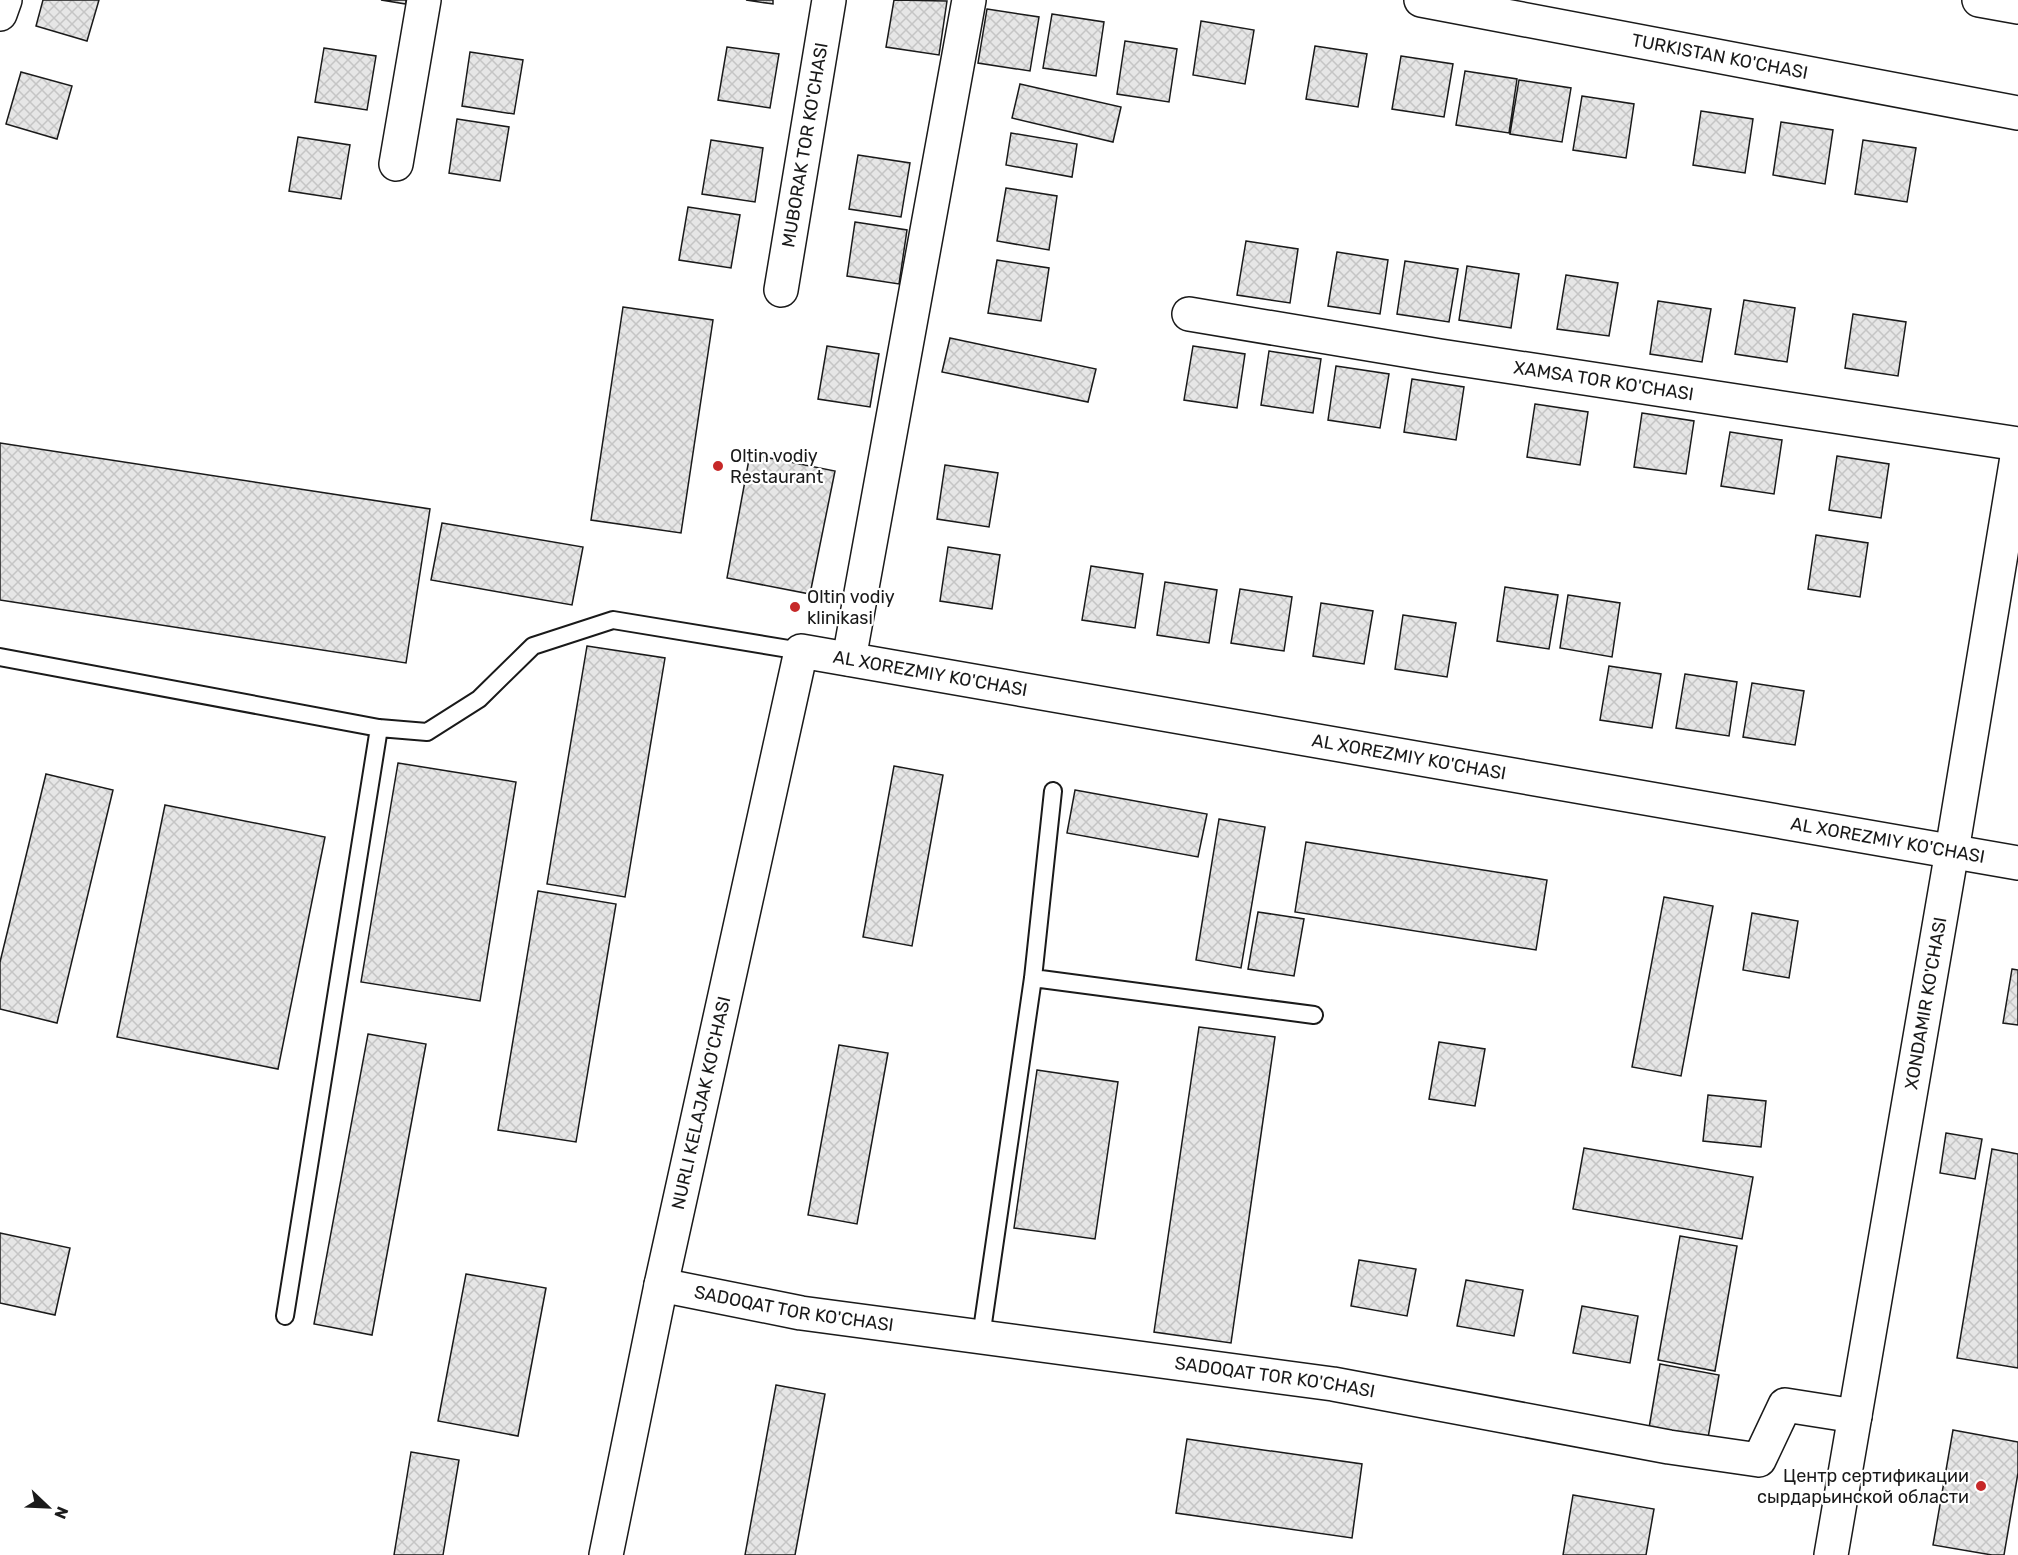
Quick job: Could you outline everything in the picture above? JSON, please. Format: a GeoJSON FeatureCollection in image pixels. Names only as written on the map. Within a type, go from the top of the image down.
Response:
{"type":"FeatureCollection","features":[{"type":"Feature","properties":{"kind":"street"},"geometry":{"type":"LineString","coordinates":[[0,14],[5,0]]}},
{"type":"Feature","properties":{"kind":"street"},"geometry":{"type":"LineString","coordinates":[[396,164],[424,0]]}},
{"type":"Feature","properties":{"kind":"street","name":"MUBORAK TOR KO'CHASI"},"geometry":{"type":"LineString","coordinates":[[781,290],[829,0]]}},
{"type":"Feature","properties":{"kind":"street"},"geometry":{"type":"LineString","coordinates":[[849,660],[969,0]]}},
{"type":"Feature","properties":{"kind":"street","name":"TURKISTAN KO'CHASI"},"geometry":{"type":"LineString","coordinates":[[1421,0],[2018,113]]}},
{"type":"Feature","properties":{"kind":"street"},"geometry":{"type":"LineString","coordinates":[[1979,0],[2018,7]]}},
{"type":"Feature","properties":{"kind":"street","name":"XAMSA TOR KO'CHASI"},"geometry":{"type":"LineString","coordinates":[[1189,314],[1440,356],[2018,444]]}},
{"type":"Feature","properties":{"kind":"street","name":"XONDAMIR KO'CHASI"},"geometry":{"type":"LineString","coordinates":[[1831,1555],[2018,451]]}},
{"type":"Feature","properties":{"kind":"street","name":"AL XOREZMIY KO'CHASI"},"geometry":{"type":"LineString","coordinates":[[801,651],[2018,863]]}},
{"type":"Feature","properties":{"kind":"street","name":"NURLI KELAJAK KO'CHASI"},"geometry":{"type":"LineString","coordinates":[[606,1555],[661,1285],[801,651]]}},
{"type":"Feature","properties":{"kind":"street","name":"SADOQAT TOR KO'CHASI"},"geometry":{"type":"LineString","coordinates":[[661,1285],[801,1313],[1333,1384],[1670,1447],[1759,1460],[1785,1406],[1855,1416]]}},
{"type":"Feature","properties":{"kind":"lane"},"geometry":{"type":"LineString","coordinates":[[0,657],[379,728],[428,732],[479,699],[533,646],[613,620],[801,651]]}},
{"type":"Feature","properties":{"kind":"lane"},"geometry":{"type":"LineString","coordinates":[[285,1316],[379,728]]}},
{"type":"Feature","properties":{"kind":"lane"},"geometry":{"type":"LineString","coordinates":[[981,1337],[1033,978],[1053,791]]}},
{"type":"Feature","properties":{"kind":"lane"},"geometry":{"type":"LineString","coordinates":[[1033,978],[1314,1015]]}},
{"type":"Feature","properties":{"kind":"building"},"geometry":{"type":"Polygon","coordinates":[[[43,0],[99,0],[87,41],[36,26],[43,0]]]}},
{"type":"Feature","properties":{"kind":"building"},"geometry":{"type":"Polygon","coordinates":[[[381,0],[406,0],[406,4],[381,0]]]}},
{"type":"Feature","properties":{"kind":"building"},"geometry":{"type":"Polygon","coordinates":[[[746,0],[773,0],[773,4],[746,0]]]}},
{"type":"Feature","properties":{"kind":"building"},"geometry":{"type":"Polygon","coordinates":[[[894,0],[947,1],[939,55],[886,47],[894,0]]]}},
{"type":"Feature","properties":{"kind":"building"},"geometry":{"type":"Polygon","coordinates":[[[987,9],[1039,17],[1030,71],[978,63],[987,9]]]}},
{"type":"Feature","properties":{"kind":"building"},"geometry":{"type":"Polygon","coordinates":[[[1052,14],[1104,22],[1096,76],[1043,68],[1052,14]]]}},
{"type":"Feature","properties":{"kind":"building"},"geometry":{"type":"Polygon","coordinates":[[[1201,21],[1254,30],[1245,84],[1193,75],[1201,21]]]}},
{"type":"Feature","properties":{"kind":"building"},"geometry":{"type":"Polygon","coordinates":[[[1125,41],[1177,49],[1169,102],[1117,94],[1125,41]]]}},
{"type":"Feature","properties":{"kind":"building"},"geometry":{"type":"Polygon","coordinates":[[[1315,46],[1367,54],[1358,107],[1306,99],[1315,46]]]}},
{"type":"Feature","properties":{"kind":"building"},"geometry":{"type":"Polygon","coordinates":[[[727,47],[779,54],[770,108],[718,100],[727,47]]]}},
{"type":"Feature","properties":{"kind":"building"},"geometry":{"type":"Polygon","coordinates":[[[324,48],[376,56],[367,110],[315,102],[324,48]]]}},
{"type":"Feature","properties":{"kind":"building"},"geometry":{"type":"Polygon","coordinates":[[[470,52],[523,60],[514,114],[462,106],[470,52]]]}},
{"type":"Feature","properties":{"kind":"building"},"geometry":{"type":"Polygon","coordinates":[[[1401,56],[1453,64],[1444,117],[1392,109],[1401,56]]]}},
{"type":"Feature","properties":{"kind":"building"},"geometry":{"type":"Polygon","coordinates":[[[1465,71],[1517,79],[1509,133],[1456,125],[1465,71]]]}},
{"type":"Feature","properties":{"kind":"building"},"geometry":{"type":"Polygon","coordinates":[[[21,72],[72,86],[57,139],[6,124],[21,72]]]}},
{"type":"Feature","properties":{"kind":"building"},"geometry":{"type":"Polygon","coordinates":[[[1519,80],[1571,88],[1562,142],[1510,134],[1519,80]]]}},
{"type":"Feature","properties":{"kind":"building"},"geometry":{"type":"Polygon","coordinates":[[[1020,84],[1121,107],[1113,142],[1012,118],[1020,84]]]}},
{"type":"Feature","properties":{"kind":"building"},"geometry":{"type":"Polygon","coordinates":[[[1582,96],[1634,104],[1626,158],[1573,150],[1582,96]]]}},
{"type":"Feature","properties":{"kind":"building"},"geometry":{"type":"Polygon","coordinates":[[[1701,111],[1753,119],[1745,173],[1693,165],[1701,111]]]}},
{"type":"Feature","properties":{"kind":"building"},"geometry":{"type":"Polygon","coordinates":[[[457,119],[509,127],[500,181],[449,173],[457,119]]]}},
{"type":"Feature","properties":{"kind":"building"},"geometry":{"type":"Polygon","coordinates":[[[1781,122],[1833,130],[1825,184],[1773,175],[1781,122]]]}},
{"type":"Feature","properties":{"kind":"building"},"geometry":{"type":"Polygon","coordinates":[[[1011,133],[1077,144],[1072,177],[1006,165],[1011,133]]]}},
{"type":"Feature","properties":{"kind":"building"},"geometry":{"type":"Polygon","coordinates":[[[298,137],[350,145],[341,199],[289,191],[298,137]]]}},
{"type":"Feature","properties":{"kind":"building"},"geometry":{"type":"Polygon","coordinates":[[[711,140],[763,148],[755,202],[702,194],[711,140]]]}},
{"type":"Feature","properties":{"kind":"building"},"geometry":{"type":"Polygon","coordinates":[[[1863,140],[1916,148],[1907,202],[1855,194],[1863,140]]]}},
{"type":"Feature","properties":{"kind":"building"},"geometry":{"type":"Polygon","coordinates":[[[858,155],[910,163],[901,217],[849,209],[858,155]]]}},
{"type":"Feature","properties":{"kind":"building"},"geometry":{"type":"Polygon","coordinates":[[[1006,188],[1057,196],[1049,250],[997,241],[1006,188]]]}},
{"type":"Feature","properties":{"kind":"building"},"geometry":{"type":"Polygon","coordinates":[[[688,207],[740,215],[731,268],[679,260],[688,207]]]}},
{"type":"Feature","properties":{"kind":"building"},"geometry":{"type":"Polygon","coordinates":[[[855,222],[907,230],[899,284],[847,276],[855,222]]]}},
{"type":"Feature","properties":{"kind":"building"},"geometry":{"type":"Polygon","coordinates":[[[1246,241],[1298,249],[1290,303],[1237,295],[1246,241]]]}},
{"type":"Feature","properties":{"kind":"building"},"geometry":{"type":"Polygon","coordinates":[[[1337,252],[1388,260],[1380,314],[1328,306],[1337,252]]]}},
{"type":"Feature","properties":{"kind":"building"},"geometry":{"type":"Polygon","coordinates":[[[997,260],[1049,268],[1041,321],[988,313],[997,260]]]}},
{"type":"Feature","properties":{"kind":"building"},"geometry":{"type":"Polygon","coordinates":[[[1405,261],[1458,269],[1449,322],[1397,314],[1405,261]]]}},
{"type":"Feature","properties":{"kind":"building"},"geometry":{"type":"Polygon","coordinates":[[[1467,266],[1519,274],[1511,328],[1459,320],[1467,266]]]}},
{"type":"Feature","properties":{"kind":"building"},"geometry":{"type":"Polygon","coordinates":[[[1566,275],[1618,283],[1609,336],[1557,329],[1566,275]]]}},
{"type":"Feature","properties":{"kind":"building"},"geometry":{"type":"Polygon","coordinates":[[[1744,300],[1795,308],[1787,362],[1735,354],[1744,300]]]}},
{"type":"Feature","properties":{"kind":"building"},"geometry":{"type":"Polygon","coordinates":[[[1658,301],[1711,309],[1702,362],[1650,354],[1658,301]]]}},
{"type":"Feature","properties":{"kind":"building"},"geometry":{"type":"Polygon","coordinates":[[[623,307],[713,320],[681,533],[591,520],[623,307]]]}},
{"type":"Feature","properties":{"kind":"building"},"geometry":{"type":"Polygon","coordinates":[[[1853,314],[1906,322],[1898,376],[1845,368],[1853,314]]]}},
{"type":"Feature","properties":{"kind":"building"},"geometry":{"type":"Polygon","coordinates":[[[950,338],[1096,369],[1088,402],[942,372],[950,338]]]}},
{"type":"Feature","properties":{"kind":"building"},"geometry":{"type":"Polygon","coordinates":[[[827,346],[879,354],[870,407],[818,399],[827,346]]]}},
{"type":"Feature","properties":{"kind":"building"},"geometry":{"type":"Polygon","coordinates":[[[1193,346],[1245,354],[1237,408],[1184,400],[1193,346]]]}},
{"type":"Feature","properties":{"kind":"building"},"geometry":{"type":"Polygon","coordinates":[[[1269,351],[1321,359],[1313,413],[1261,405],[1269,351]]]}},
{"type":"Feature","properties":{"kind":"building"},"geometry":{"type":"Polygon","coordinates":[[[1336,366],[1389,374],[1380,428],[1328,420],[1336,366]]]}},
{"type":"Feature","properties":{"kind":"building"},"geometry":{"type":"Polygon","coordinates":[[[1412,379],[1464,387],[1456,440],[1404,432],[1412,379]]]}},
{"type":"Feature","properties":{"kind":"building"},"geometry":{"type":"Polygon","coordinates":[[[1535,404],[1588,412],[1580,465],[1527,457],[1535,404]]]}},
{"type":"Feature","properties":{"kind":"building"},"geometry":{"type":"Polygon","coordinates":[[[1642,413],[1694,421],[1686,474],[1634,467],[1642,413]]]}},
{"type":"Feature","properties":{"kind":"building"},"geometry":{"type":"Polygon","coordinates":[[[1730,432],[1782,440],[1774,494],[1721,486],[1730,432]]]}},
{"type":"Feature","properties":{"kind":"building"},"geometry":{"type":"Polygon","coordinates":[[[0,443],[430,509],[406,663],[0,600],[0,443]]]}},
{"type":"Feature","properties":{"kind":"building"},"geometry":{"type":"Polygon","coordinates":[[[750,454],[835,471],[810,594],[727,578],[750,454]]]}},
{"type":"Feature","properties":{"kind":"building"},"geometry":{"type":"Polygon","coordinates":[[[1837,456],[1889,464],[1881,518],[1829,510],[1837,456]]]}},
{"type":"Feature","properties":{"kind":"building"},"geometry":{"type":"Polygon","coordinates":[[[945,465],[998,473],[989,527],[937,519],[945,465]]]}},
{"type":"Feature","properties":{"kind":"building"},"geometry":{"type":"Polygon","coordinates":[[[442,523],[583,547],[572,605],[431,580],[442,523]]]}},
{"type":"Feature","properties":{"kind":"building"},"geometry":{"type":"Polygon","coordinates":[[[1816,535],[1868,543],[1860,597],[1808,589],[1816,535]]]}},
{"type":"Feature","properties":{"kind":"building"},"geometry":{"type":"Polygon","coordinates":[[[948,547],[1000,555],[992,609],[940,601],[948,547]]]}},
{"type":"Feature","properties":{"kind":"building"},"geometry":{"type":"Polygon","coordinates":[[[1091,566],[1143,574],[1135,628],[1082,620],[1091,566]]]}},
{"type":"Feature","properties":{"kind":"building"},"geometry":{"type":"Polygon","coordinates":[[[1165,582],[1217,590],[1209,643],[1157,635],[1165,582]]]}},
{"type":"Feature","properties":{"kind":"building"},"geometry":{"type":"Polygon","coordinates":[[[1505,587],[1558,595],[1549,649],[1497,641],[1505,587]]]}},
{"type":"Feature","properties":{"kind":"building"},"geometry":{"type":"Polygon","coordinates":[[[1240,589],[1292,597],[1284,651],[1231,643],[1240,589]]]}},
{"type":"Feature","properties":{"kind":"building"},"geometry":{"type":"Polygon","coordinates":[[[1568,595],[1620,603],[1612,657],[1560,648],[1568,595]]]}},
{"type":"Feature","properties":{"kind":"building"},"geometry":{"type":"Polygon","coordinates":[[[1321,603],[1373,611],[1364,664],[1313,656],[1321,603]]]}},
{"type":"Feature","properties":{"kind":"building"},"geometry":{"type":"Polygon","coordinates":[[[1403,615],[1456,623],[1447,677],[1395,669],[1403,615]]]}},
{"type":"Feature","properties":{"kind":"building"},"geometry":{"type":"Polygon","coordinates":[[[587,646],[665,658],[625,897],[547,884],[587,646]]]}},
{"type":"Feature","properties":{"kind":"building"},"geometry":{"type":"Polygon","coordinates":[[[1609,666],[1661,674],[1652,728],[1600,720],[1609,666]]]}},
{"type":"Feature","properties":{"kind":"building"},"geometry":{"type":"Polygon","coordinates":[[[1685,674],[1737,682],[1729,736],[1676,728],[1685,674]]]}},
{"type":"Feature","properties":{"kind":"building"},"geometry":{"type":"Polygon","coordinates":[[[1752,683],[1804,691],[1795,745],[1743,737],[1752,683]]]}},
{"type":"Feature","properties":{"kind":"building"},"geometry":{"type":"Polygon","coordinates":[[[398,763],[516,782],[480,1001],[361,982],[398,763]]]}},
{"type":"Feature","properties":{"kind":"building"},"geometry":{"type":"Polygon","coordinates":[[[894,766],[943,775],[912,946],[863,937],[894,766]]]}},
{"type":"Feature","properties":{"kind":"building"},"geometry":{"type":"Polygon","coordinates":[[[46,774],[113,790],[57,1023],[0,1009],[0,962],[46,774]]]}},
{"type":"Feature","properties":{"kind":"building"},"geometry":{"type":"Polygon","coordinates":[[[1075,790],[1207,814],[1198,857],[1067,833],[1075,790]]]}},
{"type":"Feature","properties":{"kind":"building"},"geometry":{"type":"Polygon","coordinates":[[[165,805],[325,837],[278,1069],[117,1037],[165,805]]]}},
{"type":"Feature","properties":{"kind":"building"},"geometry":{"type":"Polygon","coordinates":[[[1219,819],[1265,827],[1241,968],[1196,960],[1219,819]]]}},
{"type":"Feature","properties":{"kind":"building"},"geometry":{"type":"Polygon","coordinates":[[[1306,842],[1547,880],[1536,950],[1295,912],[1306,842]]]}},
{"type":"Feature","properties":{"kind":"building"},"geometry":{"type":"Polygon","coordinates":[[[538,891],[616,904],[576,1142],[498,1130],[538,891]]]}},
{"type":"Feature","properties":{"kind":"building"},"geometry":{"type":"Polygon","coordinates":[[[1664,897],[1713,906],[1681,1076],[1632,1067],[1664,897]]]}},
{"type":"Feature","properties":{"kind":"building"},"geometry":{"type":"Polygon","coordinates":[[[1258,912],[1304,919],[1294,976],[1248,969],[1258,912]]]}},
{"type":"Feature","properties":{"kind":"building"},"geometry":{"type":"Polygon","coordinates":[[[1752,913],[1798,921],[1789,978],[1743,970],[1752,913]]]}},
{"type":"Feature","properties":{"kind":"building"},"geometry":{"type":"Polygon","coordinates":[[[2012,969],[2018,970],[2018,1025],[2003,1023],[2012,969]]]}},
{"type":"Feature","properties":{"kind":"building"},"geometry":{"type":"Polygon","coordinates":[[[1199,1027],[1275,1037],[1231,1343],[1154,1332],[1199,1027]]]}},
{"type":"Feature","properties":{"kind":"building"},"geometry":{"type":"Polygon","coordinates":[[[368,1034],[426,1044],[372,1335],[314,1324],[368,1034]]]}},
{"type":"Feature","properties":{"kind":"building"},"geometry":{"type":"Polygon","coordinates":[[[1439,1042],[1485,1049],[1475,1106],[1429,1099],[1439,1042]]]}},
{"type":"Feature","properties":{"kind":"building"},"geometry":{"type":"Polygon","coordinates":[[[839,1045],[888,1053],[857,1224],[808,1215],[839,1045]]]}},
{"type":"Feature","properties":{"kind":"building"},"geometry":{"type":"Polygon","coordinates":[[[1037,1070],[1118,1082],[1095,1239],[1014,1228],[1037,1070]]]}},
{"type":"Feature","properties":{"kind":"building"},"geometry":{"type":"Polygon","coordinates":[[[1708,1095],[1766,1101],[1761,1147],[1703,1141],[1708,1095]]]}},
{"type":"Feature","properties":{"kind":"building"},"geometry":{"type":"Polygon","coordinates":[[[1946,1133],[1982,1139],[1975,1179],[1940,1173],[1946,1133]]]}},
{"type":"Feature","properties":{"kind":"building"},"geometry":{"type":"Polygon","coordinates":[[[1584,1148],[1753,1177],[1742,1239],[1573,1209],[1584,1148]]]}},
{"type":"Feature","properties":{"kind":"building"},"geometry":{"type":"Polygon","coordinates":[[[1992,1149],[2018,1154],[2018,1368],[1957,1358],[1992,1149]]]}},
{"type":"Feature","properties":{"kind":"building"},"geometry":{"type":"Polygon","coordinates":[[[0,1233],[70,1248],[55,1315],[0,1303],[0,1233]]]}},
{"type":"Feature","properties":{"kind":"building"},"geometry":{"type":"Polygon","coordinates":[[[1680,1236],[1737,1246],[1715,1371],[1658,1360],[1680,1236]]]}},
{"type":"Feature","properties":{"kind":"building"},"geometry":{"type":"Polygon","coordinates":[[[1359,1260],[1416,1269],[1407,1316],[1351,1306],[1359,1260]]]}},
{"type":"Feature","properties":{"kind":"building"},"geometry":{"type":"Polygon","coordinates":[[[466,1274],[546,1288],[518,1436],[438,1421],[466,1274]]]}},
{"type":"Feature","properties":{"kind":"building"},"geometry":{"type":"Polygon","coordinates":[[[1466,1280],[1523,1290],[1514,1336],[1457,1326],[1466,1280]]]}},
{"type":"Feature","properties":{"kind":"building"},"geometry":{"type":"Polygon","coordinates":[[[1582,1306],[1638,1316],[1630,1363],[1573,1353],[1582,1306]]]}},
{"type":"Feature","properties":{"kind":"building"},"geometry":{"type":"Polygon","coordinates":[[[1660,1364],[1719,1375],[1708,1438],[1649,1428],[1660,1364]]]}},
{"type":"Feature","properties":{"kind":"building"},"geometry":{"type":"Polygon","coordinates":[[[776,1385],[825,1394],[795,1555],[745,1555],[776,1385]]]}},
{"type":"Feature","properties":{"kind":"building"},"geometry":{"type":"Polygon","coordinates":[[[1953,1430],[2018,1442],[2018,1473],[2004,1555],[1933,1545],[1953,1430]]]}},
{"type":"Feature","properties":{"kind":"building"},"geometry":{"type":"Polygon","coordinates":[[[1187,1439],[1362,1464],[1352,1538],[1176,1513],[1187,1439]]]}},
{"type":"Feature","properties":{"kind":"building"},"geometry":{"type":"Polygon","coordinates":[[[411,1452],[459,1460],[443,1555],[394,1555],[411,1452]]]}},
{"type":"Feature","properties":{"kind":"building"},"geometry":{"type":"Polygon","coordinates":[[[1573,1495],[1654,1509],[1646,1555],[1563,1555],[1573,1495]]]}},
{"type":"Feature","properties":{"kind":"place","name":"Oltin vodiy Restaurant"},"geometry":{"type":"Point","coordinates":[718,466]}},
{"type":"Feature","properties":{"kind":"place","name":"Oltin vodiy klinikasi"},"geometry":{"type":"Point","coordinates":[795,607]}},
{"type":"Feature","properties":{"kind":"place","name":"Центр сертификации сырдарьинской области"},"geometry":{"type":"Point","coordinates":[1981,1486]}}]}
